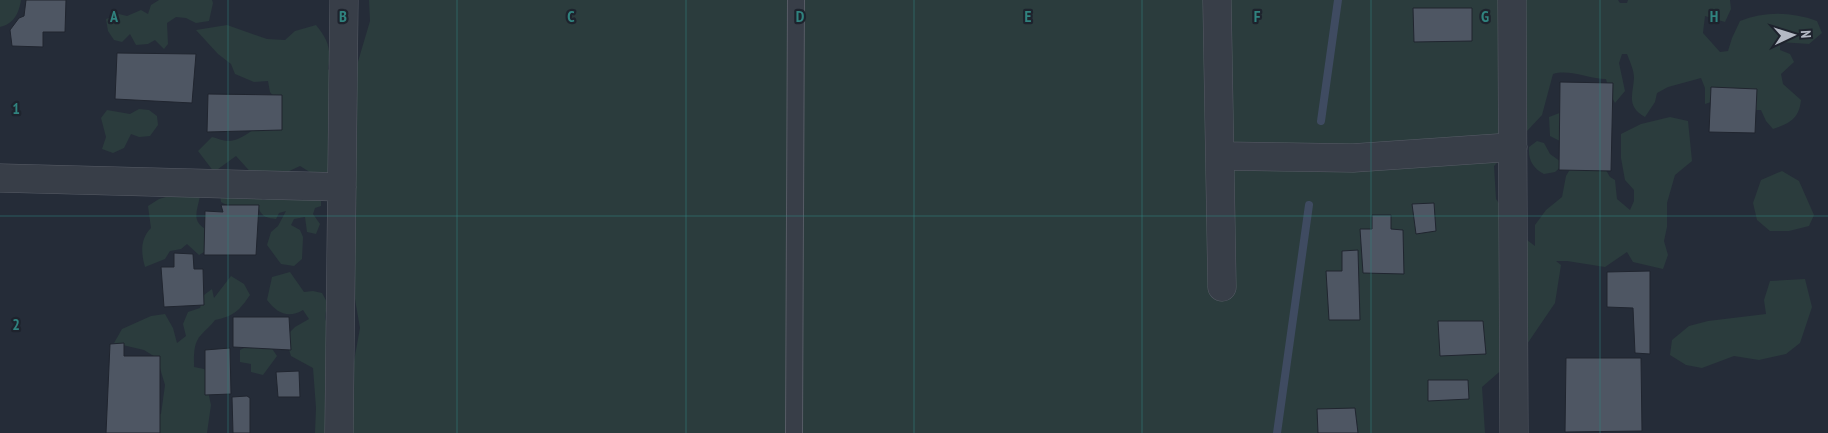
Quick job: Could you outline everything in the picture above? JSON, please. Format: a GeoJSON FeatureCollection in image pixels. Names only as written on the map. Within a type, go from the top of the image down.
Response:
{"type":"FeatureCollection","features":[{"type":"Feature","properties":{"kind":"street"},"geometry":{"type":"LineString","coordinates":[[339,433],[344,0]]}},
{"type":"Feature","properties":{"kind":"street"},"geometry":{"type":"LineString","coordinates":[[1217,0],[1222,287]]}},
{"type":"Feature","properties":{"kind":"street"},"geometry":{"type":"LineString","coordinates":[[1512,0],[1514,433]]}},
{"type":"Feature","properties":{"kind":"street"},"geometry":{"type":"LineString","coordinates":[[1220,156],[1353,158],[1513,148]]}},
{"type":"Feature","properties":{"kind":"street"},"geometry":{"type":"LineString","coordinates":[[0,178],[342,187]]}},
{"type":"Feature","properties":{"kind":"lane"},"geometry":{"type":"LineString","coordinates":[[794,433],[796,0]]}},
{"type":"Feature","properties":{"kind":"shaded area"},"geometry":{"type":"Polygon","coordinates":[[[0,0],[21,0],[19,9],[12,21],[0,27],[0,0]]]}},
{"type":"Feature","properties":{"kind":"shaded area"},"geometry":{"type":"Polygon","coordinates":[[[159,0],[212,0],[209,21],[196,23],[186,18],[176,17],[167,23],[168,44],[164,49],[155,40],[148,44],[136,45],[130,34],[122,42],[114,40],[108,31],[106,19],[119,14],[127,16],[141,10],[148,14],[151,5],[159,0]]]}},
{"type":"Feature","properties":{"kind":"shaded area"},"geometry":{"type":"Polygon","coordinates":[[[369,0],[1618,0],[1620,3],[1627,3],[1628,0],[1730,0],[1731,9],[1725,22],[1705,16],[1703,33],[1720,52],[1728,51],[1740,21],[1769,14],[1788,14],[1817,21],[1822,33],[1809,44],[1780,42],[1780,50],[1790,54],[1794,62],[1781,74],[1783,84],[1801,100],[1796,116],[1784,125],[1773,129],[1766,121],[1761,110],[1748,110],[1720,99],[1705,104],[1705,88],[1701,78],[1668,87],[1657,93],[1655,102],[1645,117],[1635,109],[1633,104],[1634,75],[1627,54],[1622,54],[1619,63],[1625,91],[1615,103],[1610,94],[1606,79],[1573,73],[1553,74],[1542,115],[1494,166],[1496,199],[1523,237],[1535,246],[1535,225],[1546,210],[1562,197],[1566,176],[1575,161],[1568,145],[1550,136],[1549,117],[1570,109],[1610,177],[1615,180],[1617,199],[1630,210],[1634,201],[1634,190],[1625,180],[1621,158],[1621,134],[1641,124],[1670,117],[1688,121],[1692,161],[1675,175],[1667,203],[1667,227],[1664,241],[1668,255],[1663,269],[1633,262],[1627,252],[1605,267],[1556,261],[1561,265],[1555,303],[1521,353],[1482,387],[1485,433],[341,433],[360,328],[342,225],[344,109],[370,21],[369,0]]]}},
{"type":"Feature","properties":{"kind":"shaded area"},"geometry":{"type":"Polygon","coordinates":[[[227,25],[267,39],[285,40],[295,31],[316,25],[328,46],[328,69],[334,75],[334,172],[321,179],[300,166],[283,174],[270,171],[255,177],[236,156],[214,172],[198,151],[212,137],[228,141],[242,137],[263,121],[280,104],[270,92],[268,81],[254,82],[235,74],[231,64],[218,54],[196,30],[227,25]]]}},
{"type":"Feature","properties":{"kind":"shaded area"},"geometry":{"type":"Polygon","coordinates":[[[139,109],[149,110],[157,116],[158,125],[150,136],[139,137],[131,134],[124,148],[113,153],[102,149],[106,137],[101,118],[107,110],[130,114],[139,109]]]}},
{"type":"Feature","properties":{"kind":"shaded area"},"geometry":{"type":"Polygon","coordinates":[[[1537,141],[1544,143],[1550,154],[1564,164],[1555,172],[1544,174],[1532,163],[1529,156],[1529,147],[1537,141]]]}},
{"type":"Feature","properties":{"kind":"shaded area"},"geometry":{"type":"Polygon","coordinates":[[[1782,171],[1799,181],[1814,215],[1809,226],[1789,231],[1770,231],[1757,220],[1753,203],[1761,180],[1782,171]]]}},
{"type":"Feature","properties":{"kind":"shaded area"},"geometry":{"type":"Polygon","coordinates":[[[190,190],[200,196],[196,216],[202,227],[207,230],[209,249],[199,255],[187,244],[181,249],[170,251],[165,259],[145,267],[142,246],[147,232],[151,228],[148,206],[159,199],[190,190]]]}},
{"type":"Feature","properties":{"kind":"shaded area"},"geometry":{"type":"Polygon","coordinates":[[[220,194],[257,196],[263,200],[277,197],[321,199],[321,206],[315,208],[313,214],[320,224],[316,234],[307,232],[305,217],[294,219],[291,225],[300,230],[303,237],[302,259],[294,266],[281,264],[267,245],[271,232],[278,226],[286,211],[279,213],[276,219],[268,218],[254,206],[232,206],[221,202],[220,194]]]}},
{"type":"Feature","properties":{"kind":"shaded area"},"geometry":{"type":"Polygon","coordinates":[[[290,272],[304,292],[322,293],[328,304],[326,319],[327,325],[332,332],[334,433],[315,433],[316,408],[313,368],[291,356],[285,337],[295,327],[309,319],[303,310],[292,314],[283,313],[267,300],[272,277],[290,272]]]}},
{"type":"Feature","properties":{"kind":"shaded area"},"geometry":{"type":"Polygon","coordinates":[[[231,276],[244,284],[250,295],[235,312],[227,317],[215,320],[198,338],[194,350],[194,367],[204,369],[212,377],[207,433],[150,433],[150,417],[161,414],[165,385],[157,358],[144,350],[114,343],[122,329],[151,316],[165,314],[173,328],[177,343],[186,336],[183,324],[188,312],[200,308],[204,295],[212,289],[214,298],[231,276]]]}},
{"type":"Feature","properties":{"kind":"shaded area"},"geometry":{"type":"Polygon","coordinates":[[[1805,279],[1812,307],[1800,343],[1786,354],[1759,360],[1734,356],[1702,368],[1686,365],[1670,355],[1672,340],[1689,326],[1708,321],[1766,314],[1764,300],[1770,281],[1805,279]]]}},
{"type":"Feature","properties":{"kind":"shaded area"},"geometry":{"type":"Polygon","coordinates":[[[258,341],[269,344],[277,356],[263,375],[251,372],[251,364],[240,362],[240,350],[258,341]]]}},
{"type":"Feature","properties":{"kind":"building"},"geometry":{"type":"Polygon","coordinates":[[[26,0],[66,0],[65,32],[43,32],[43,47],[12,46],[10,30],[19,18],[24,16],[26,0]]]}},
{"type":"Feature","properties":{"kind":"building"},"geometry":{"type":"Polygon","coordinates":[[[1413,8],[1472,8],[1472,41],[1414,42],[1413,8]]]}},
{"type":"Feature","properties":{"kind":"building"},"geometry":{"type":"Polygon","coordinates":[[[117,53],[196,54],[192,103],[115,99],[117,53]]]}},
{"type":"Feature","properties":{"kind":"building"},"geometry":{"type":"Polygon","coordinates":[[[1560,82],[1613,83],[1611,171],[1559,170],[1560,82]]]}},
{"type":"Feature","properties":{"kind":"building"},"geometry":{"type":"Polygon","coordinates":[[[1711,87],[1757,89],[1755,133],[1709,132],[1711,87]]]}},
{"type":"Feature","properties":{"kind":"building"},"geometry":{"type":"Polygon","coordinates":[[[208,94],[282,95],[282,130],[207,132],[208,94]]]}},
{"type":"Feature","properties":{"kind":"building"},"geometry":{"type":"Polygon","coordinates":[[[1434,203],[1436,231],[1416,234],[1412,204],[1434,203]]]}},
{"type":"Feature","properties":{"kind":"building"},"geometry":{"type":"Polygon","coordinates":[[[221,205],[259,205],[256,255],[204,255],[205,211],[223,212],[221,205]]]}},
{"type":"Feature","properties":{"kind":"building"},"geometry":{"type":"Polygon","coordinates":[[[1372,215],[1391,215],[1391,229],[1403,230],[1404,274],[1363,273],[1360,229],[1372,229],[1372,215]]]}},
{"type":"Feature","properties":{"kind":"building"},"geometry":{"type":"Polygon","coordinates":[[[1358,250],[1360,320],[1329,320],[1326,271],[1342,271],[1342,251],[1358,250]]]}},
{"type":"Feature","properties":{"kind":"building"},"geometry":{"type":"Polygon","coordinates":[[[174,253],[193,254],[194,269],[203,269],[204,305],[164,307],[161,267],[174,267],[174,253]]]}},
{"type":"Feature","properties":{"kind":"building"},"geometry":{"type":"Polygon","coordinates":[[[1650,271],[1650,354],[1635,353],[1633,308],[1607,307],[1607,272],[1650,271]]]}},
{"type":"Feature","properties":{"kind":"building"},"geometry":{"type":"Polygon","coordinates":[[[233,317],[289,317],[291,350],[233,347],[233,317]]]}},
{"type":"Feature","properties":{"kind":"building"},"geometry":{"type":"Polygon","coordinates":[[[1438,321],[1483,321],[1486,354],[1440,356],[1438,321]]]}},
{"type":"Feature","properties":{"kind":"building"},"geometry":{"type":"Polygon","coordinates":[[[124,343],[124,356],[160,356],[160,433],[106,433],[110,344],[124,343]]]}},
{"type":"Feature","properties":{"kind":"building"},"geometry":{"type":"Polygon","coordinates":[[[230,348],[231,394],[205,395],[205,350],[230,348]]]}},
{"type":"Feature","properties":{"kind":"building"},"geometry":{"type":"Polygon","coordinates":[[[1566,358],[1641,358],[1642,431],[1565,432],[1566,358]]]}},
{"type":"Feature","properties":{"kind":"building"},"geometry":{"type":"Polygon","coordinates":[[[299,371],[300,397],[278,397],[276,372],[299,371]]]}},
{"type":"Feature","properties":{"kind":"building"},"geometry":{"type":"Polygon","coordinates":[[[1428,380],[1468,380],[1469,399],[1428,401],[1428,380]]]}},
{"type":"Feature","properties":{"kind":"building"},"geometry":{"type":"Polygon","coordinates":[[[247,396],[250,398],[250,433],[233,433],[232,397],[247,396]]]}},
{"type":"Feature","properties":{"kind":"building"},"geometry":{"type":"Polygon","coordinates":[[[1355,408],[1358,433],[1318,433],[1317,409],[1355,408]]]}},
{"type":"Feature","properties":{"kind":"waterway"},"geometry":{"type":"LineString","coordinates":[[1321,121],[1338,0]]}},
{"type":"Feature","properties":{"kind":"waterway"},"geometry":{"type":"LineString","coordinates":[[1277,433],[1309,205]]}}]}
